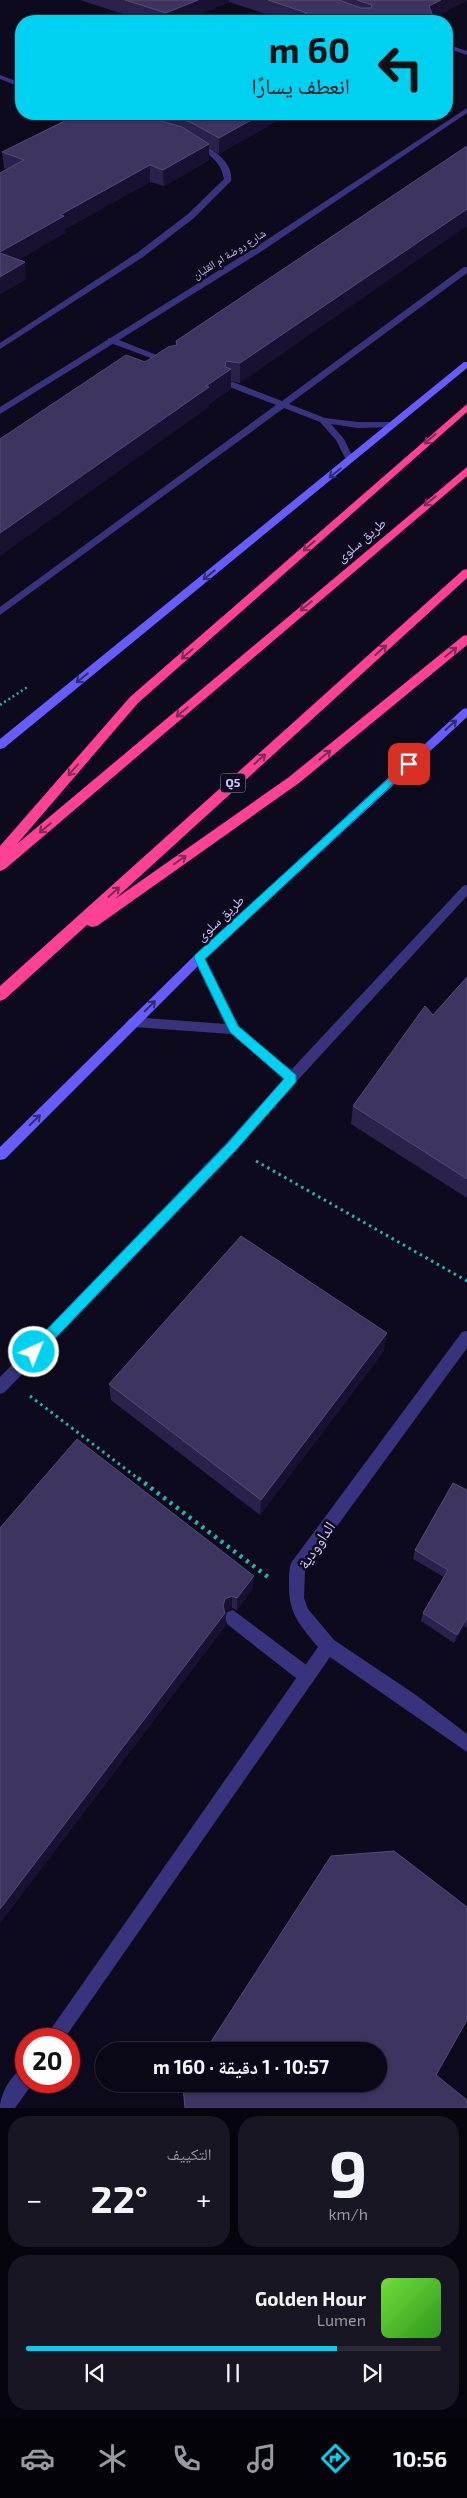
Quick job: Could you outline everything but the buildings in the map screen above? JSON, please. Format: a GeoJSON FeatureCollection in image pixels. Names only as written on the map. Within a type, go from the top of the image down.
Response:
{"type":"FeatureCollection","features":[{"type":"Feature","properties":{"kind":"highway"},"geometry":{"type":"LineString","coordinates":[[0,855],[134,700],[467,406]]}},
{"type":"Feature","properties":{"kind":"highway","name":"طريق سلوى"},"geometry":{"type":"LineString","coordinates":[[0,866],[467,470]]}},
{"type":"Feature","properties":{"kind":"highway","name":"Q5"},"geometry":{"type":"LineString","coordinates":[[0,995],[467,572]]}},
{"type":"Feature","properties":{"kind":"highway"},"geometry":{"type":"LineString","coordinates":[[40,959],[294,780],[467,639]]}},
{"type":"Feature","properties":{"kind":"main road"},"geometry":{"type":"LineString","coordinates":[[0,745],[467,364]]}},
{"type":"Feature","properties":{"kind":"main road","name":"طريق سلوى"},"geometry":{"type":"LineString","coordinates":[[0,1155],[199,958],[467,711]]}},
{"type":"Feature","properties":{"kind":"street"},"geometry":{"type":"LineString","coordinates":[[453,48],[467,53]]}},
{"type":"Feature","properties":{"kind":"street"},"geometry":{"type":"LineString","coordinates":[[0,77],[15,83]]}},
{"type":"Feature","properties":{"kind":"street","name":"شارع روضة ام القلبان"},"geometry":{"type":"LineString","coordinates":[[453,119],[467,110]]}},
{"type":"Feature","properties":{"kind":"street","name":"شارع روضة ام القلبان"},"geometry":{"type":"LineString","coordinates":[[0,411],[256,251],[452,120]]}},
{"type":"Feature","properties":{"kind":"street"},"geometry":{"type":"LineString","coordinates":[[0,347],[140,255],[191,216],[228,179],[227,170],[218,158],[185,140]]}},
{"type":"Feature","properties":{"kind":"street"},"geometry":{"type":"LineString","coordinates":[[0,612],[282,403],[467,269]]}},
{"type":"Feature","properties":{"kind":"street"},"geometry":{"type":"LineString","coordinates":[[111,340],[174,363]]}},
{"type":"Feature","properties":{"kind":"street"},"geometry":{"type":"LineString","coordinates":[[230,384],[323,420],[358,425],[394,424]]}},
{"type":"Feature","properties":{"kind":"street"},"geometry":{"type":"LineString","coordinates":[[323,420],[340,440],[350,460]]}},
{"type":"Feature","properties":{"kind":"street"},"geometry":{"type":"LineString","coordinates":[[4,1383],[231,1147],[292,1078],[467,889]]}},
{"type":"Feature","properties":{"kind":"street"},"geometry":{"type":"LineString","coordinates":[[199,958],[234,1028],[292,1078]]}},
{"type":"Feature","properties":{"kind":"street"},"geometry":{"type":"LineString","coordinates":[[133,1022],[234,1028]]}},
{"type":"Feature","properties":{"kind":"street","name":"الداوودية"},"geometry":{"type":"LineString","coordinates":[[467,1337],[297,1568],[296,1598],[301,1614],[328,1646],[410,1700],[467,1744]]}},
{"type":"Feature","properties":{"kind":"street"},"geometry":{"type":"LineString","coordinates":[[233,1618],[307,1676]]}},
{"type":"Feature","properties":{"kind":"street"},"geometry":{"type":"LineString","coordinates":[[60,2028],[328,1646]]}},
{"type":"Feature","properties":{"kind":"street"},"geometry":{"type":"LineString","coordinates":[[4,2108],[15,2092]]}},
{"type":"Feature","properties":{"kind":"path"},"geometry":{"type":"LineString","coordinates":[[231,1147],[467,1281]]}},
{"type":"Feature","properties":{"kind":"path"},"geometry":{"type":"LineString","coordinates":[[4,1383],[296,1598]]}},
{"type":"Feature","properties":{"kind":"route"},"geometry":{"type":"LineString","coordinates":[[34,1352],[231,1147],[292,1078],[234,1028],[199,958],[409,764]]}}]}
